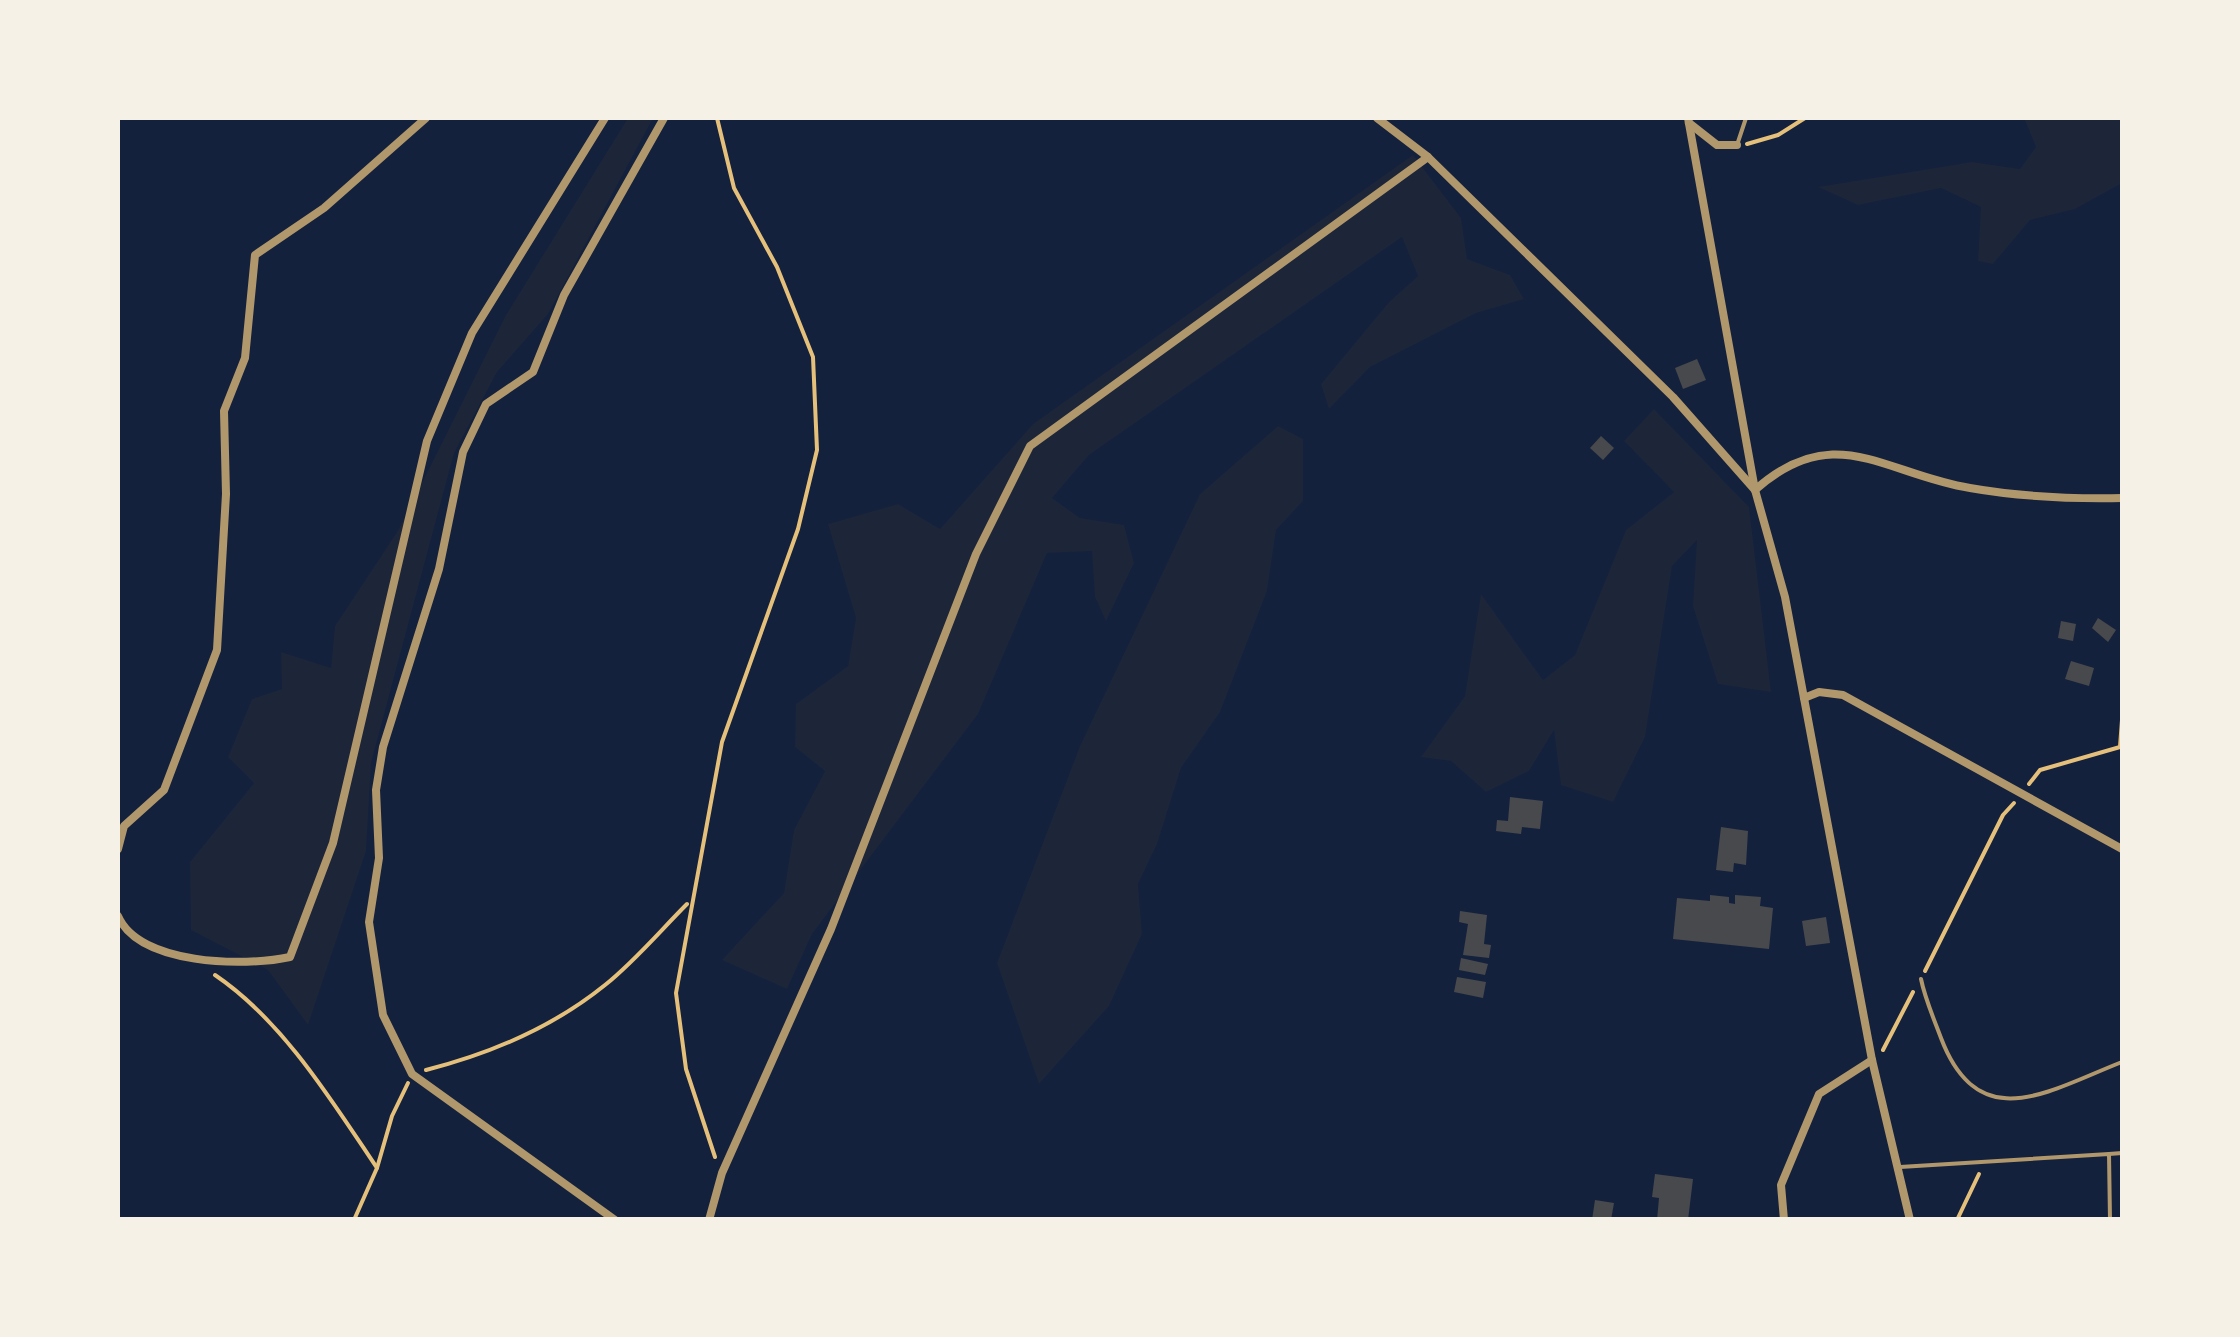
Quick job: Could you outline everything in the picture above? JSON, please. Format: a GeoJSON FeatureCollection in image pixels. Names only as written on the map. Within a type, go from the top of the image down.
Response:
{"type":"FeatureCollection","features":[{"type":"Feature","properties":{"kind":"street"},"geometry":{"type":"LineString","coordinates":[[118,848],[124,826],[164,790],[217,650],[226,494],[224,410],[244,358],[255,255],[324,208],[426,118]]}},
{"type":"Feature","properties":{"kind":"street"},"geometry":{"type":"LineString","coordinates":[[118,916],[122,927],[154,950],[190,958],[290,957],[334,843],[427,441],[472,333],[605,118]]}},
{"type":"Feature","properties":{"kind":"street"},"geometry":{"type":"LineString","coordinates":[[615,1220],[412,1074],[383,1015],[369,922],[381,833],[376,790],[396,698],[440,569],[462,452],[486,404],[533,372],[564,295],[664,118]]}},
{"type":"Feature","properties":{"kind":"street"},"geometry":{"type":"LineString","coordinates":[[1377,118],[1428,158],[1673,397],[1755,490]]}},
{"type":"Feature","properties":{"kind":"street"},"geometry":{"type":"LineString","coordinates":[[1688,120],[1717,145],[1737,145]]}},
{"type":"Feature","properties":{"kind":"street"},"geometry":{"type":"LineString","coordinates":[[1688,120],[1755,490],[1785,597],[1872,1060],[1910,1220]]}},
{"type":"Feature","properties":{"kind":"street"},"geometry":{"type":"LineString","coordinates":[[709,1220],[722,1172],[831,928],[976,554],[1030,446],[1428,158]]}},
{"type":"Feature","properties":{"kind":"street"},"geometry":{"type":"LineString","coordinates":[[1755,490],[1802,457],[1832,452],[1857,454],[1964,487],[2047,499],[2122,498]]}},
{"type":"Feature","properties":{"kind":"street"},"geometry":{"type":"LineString","coordinates":[[1804,698],[1819,692],[1843,695],[2122,848]]}},
{"type":"Feature","properties":{"kind":"street"},"geometry":{"type":"LineString","coordinates":[[1784,1220],[1782,1185],[1819,1094],[1872,1060]]}},
{"type":"Feature","properties":{"kind":"lane"},"geometry":{"type":"LineString","coordinates":[[1737,145],[1746,118]]}},
{"type":"Feature","properties":{"kind":"lane"},"geometry":{"type":"LineString","coordinates":[[1921,979],[1953,1070],[1971,1088],[1998,1100],[2033,1096],[2122,1062]]}},
{"type":"Feature","properties":{"kind":"lane"},"geometry":{"type":"LineString","coordinates":[[1897,1167],[2122,1153]]}},
{"type":"Feature","properties":{"kind":"lane"},"geometry":{"type":"LineString","coordinates":[[2109,1154],[2110,1220]]}},
{"type":"Feature","properties":{"kind":"path"},"geometry":{"type":"LineString","coordinates":[[717,118],[734,188],[777,267],[813,358],[818,450],[798,529],[722,742],[676,993],[686,1069],[722,1172]]}},
{"type":"Feature","properties":{"kind":"path"},"geometry":{"type":"LineString","coordinates":[[1737,145],[1778,134],[1806,118]]}},
{"type":"Feature","properties":{"kind":"path"},"geometry":{"type":"LineString","coordinates":[[2122,639],[2122,652]]}},
{"type":"Feature","properties":{"kind":"path"},"geometry":{"type":"LineString","coordinates":[[1872,1060],[1882,1052],[1921,979],[2002,815],[2040,770],[2121,749],[2122,720]]}},
{"type":"Feature","properties":{"kind":"path"},"geometry":{"type":"LineString","coordinates":[[354,1220],[377,1168],[392,1116],[412,1074],[474,1058],[549,1022],[606,985],[690,901]]}},
{"type":"Feature","properties":{"kind":"path"},"geometry":{"type":"LineString","coordinates":[[190,958],[238,990],[291,1048],[377,1168]]}},
{"type":"Feature","properties":{"kind":"path"},"geometry":{"type":"LineString","coordinates":[[1958,1220],[1984,1162]]}},
{"type":"Feature","properties":{"kind":"shaded area"},"geometry":{"type":"Polygon","coordinates":[[[628,118],[653,118],[548,314],[497,372],[454,453],[371,763],[366,851],[308,1025],[268,970],[191,930],[190,862],[254,783],[228,757],[252,699],[282,689],[281,652],[331,668],[335,626],[399,529],[506,315],[628,118]]]}},
{"type":"Feature","properties":{"kind":"shaded area"},"geometry":{"type":"Polygon","coordinates":[[[2024,118],[2122,118],[2122,183],[2075,209],[2030,220],[1993,264],[1978,261],[1981,207],[1941,188],[1858,205],[1818,187],[1972,162],[2020,169],[2036,147],[2024,118]]]}},
{"type":"Feature","properties":{"kind":"shaded area"},"geometry":{"type":"Polygon","coordinates":[[[1413,155],[1461,218],[1467,259],[1510,275],[1524,299],[1476,313],[1370,367],[1329,409],[1321,384],[1389,302],[1418,276],[1402,237],[1089,455],[1052,498],[1080,518],[1124,525],[1134,563],[1106,621],[1095,597],[1092,551],[1047,553],[978,714],[812,934],[787,989],[722,960],[784,893],[794,830],[825,771],[795,747],[796,704],[848,666],[856,618],[828,524],[898,504],[940,529],[1033,424],[1413,155]]]}},
{"type":"Feature","properties":{"kind":"shaded area"},"geometry":{"type":"Polygon","coordinates":[[[1654,409],[1749,507],[1771,692],[1718,684],[1693,606],[1697,540],[1672,566],[1645,737],[1613,802],[1561,785],[1554,730],[1529,771],[1486,792],[1451,761],[1421,757],[1465,696],[1481,594],[1543,680],[1575,655],[1626,530],[1674,492],[1624,441],[1654,409]]]}},
{"type":"Feature","properties":{"kind":"shaded area"},"geometry":{"type":"Polygon","coordinates":[[[1278,426],[1303,439],[1303,501],[1276,530],[1267,591],[1220,712],[1181,768],[1157,844],[1138,884],[1142,934],[1109,1006],[1039,1084],[997,963],[1080,746],[1200,494],[1278,426]]]}},
{"type":"Feature","properties":{"kind":"building"},"geometry":{"type":"Polygon","coordinates":[[[1697,359],[1706,380],[1683,389],[1675,368],[1697,359]]]}},
{"type":"Feature","properties":{"kind":"building"},"geometry":{"type":"Polygon","coordinates":[[[1601,436],[1614,448],[1603,460],[1590,448],[1601,436]]]}},
{"type":"Feature","properties":{"kind":"building"},"geometry":{"type":"Polygon","coordinates":[[[2098,618],[2116,630],[2108,642],[2092,628],[2098,618]]]}},
{"type":"Feature","properties":{"kind":"building"},"geometry":{"type":"Polygon","coordinates":[[[2061,621],[2076,624],[2073,641],[2058,638],[2061,621]]]}},
{"type":"Feature","properties":{"kind":"building"},"geometry":{"type":"Polygon","coordinates":[[[2071,661],[2094,668],[2089,686],[2065,679],[2071,661]]]}},
{"type":"Feature","properties":{"kind":"building"},"geometry":{"type":"Polygon","coordinates":[[[1510,797],[1543,801],[1540,829],[1522,827],[1521,834],[1496,831],[1497,820],[1508,821],[1510,797]]]}},
{"type":"Feature","properties":{"kind":"building"},"geometry":{"type":"Polygon","coordinates":[[[1721,827],[1748,831],[1746,865],[1734,863],[1733,872],[1716,870],[1721,827]]]}},
{"type":"Feature","properties":{"kind":"building"},"geometry":{"type":"Polygon","coordinates":[[[1710,895],[1729,897],[1729,903],[1735,904],[1735,895],[1761,897],[1760,906],[1773,908],[1769,949],[1673,939],[1677,898],[1710,901],[1710,895]]]}},
{"type":"Feature","properties":{"kind":"building"},"geometry":{"type":"Polygon","coordinates":[[[1460,911],[1487,915],[1484,944],[1491,945],[1489,958],[1463,955],[1468,924],[1459,922],[1460,911]]]}},
{"type":"Feature","properties":{"kind":"building"},"geometry":{"type":"Polygon","coordinates":[[[1826,917],[1830,943],[1806,946],[1802,921],[1826,917]]]}},
{"type":"Feature","properties":{"kind":"building"},"geometry":{"type":"Polygon","coordinates":[[[1461,958],[1488,964],[1485,975],[1459,970],[1461,958]]]}},
{"type":"Feature","properties":{"kind":"building"},"geometry":{"type":"Polygon","coordinates":[[[1457,977],[1486,982],[1483,998],[1454,992],[1457,977]]]}},
{"type":"Feature","properties":{"kind":"building"},"geometry":{"type":"Polygon","coordinates":[[[1655,1174],[1693,1179],[1688,1220],[1657,1220],[1659,1198],[1652,1197],[1655,1174]]]}},
{"type":"Feature","properties":{"kind":"building"},"geometry":{"type":"Polygon","coordinates":[[[1595,1200],[1614,1203],[1611,1220],[1592,1220],[1595,1200]]]}}]}
